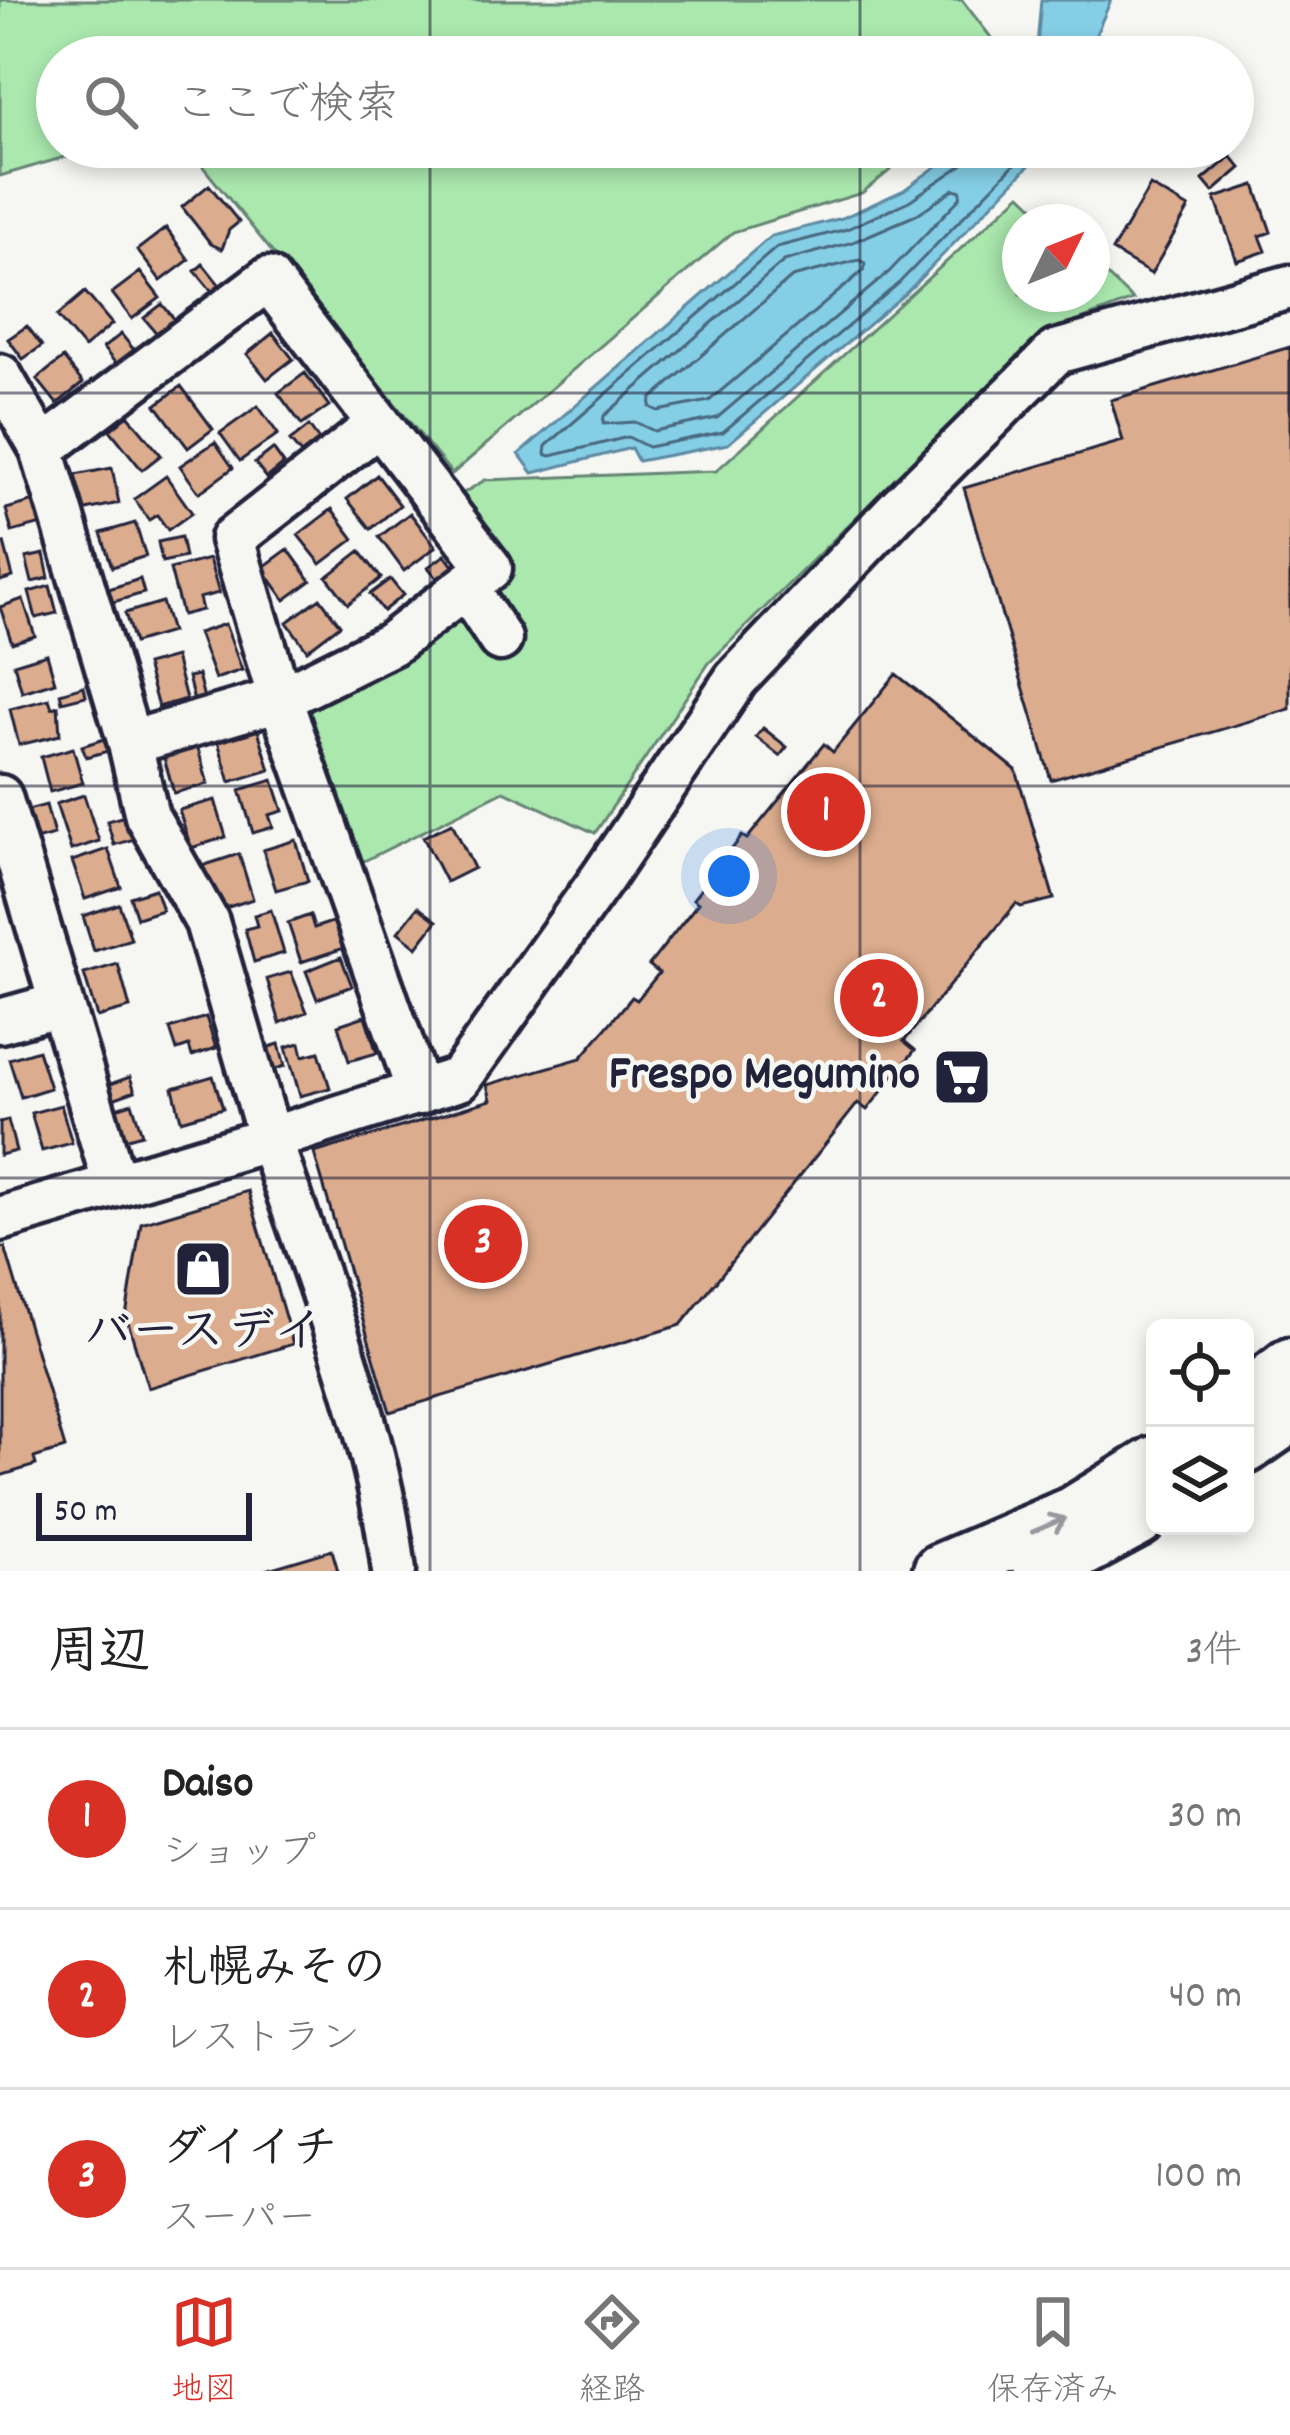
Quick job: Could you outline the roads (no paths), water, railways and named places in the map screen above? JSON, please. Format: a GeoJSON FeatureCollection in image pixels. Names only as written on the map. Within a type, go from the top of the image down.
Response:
{"type":"FeatureCollection","features":[{"type":"Feature","properties":{"kind":"main road"},"geometry":{"type":"LineString","coordinates":[[1254,1394],[1290,1366]]}},
{"type":"Feature","properties":{"kind":"main road"},"geometry":{"type":"LineString","coordinates":[[1254,1440],[1290,1414]]}},
{"type":"Feature","properties":{"kind":"main road"},"geometry":{"type":"LineString","coordinates":[[941,1571],[1074,1514],[1146,1470]]}},
{"type":"Feature","properties":{"kind":"main road"},"geometry":{"type":"LineString","coordinates":[[1041,1571],[1146,1513]]}},
{"type":"Feature","properties":{"kind":"street"},"geometry":{"type":"LineString","coordinates":[[42,449],[268,279],[490,568],[391,644],[280,698],[130,742]]}},
{"type":"Feature","properties":{"kind":"street"},"geometry":{"type":"LineString","coordinates":[[0,1219],[459,1079],[736,679],[1056,352],[1290,287]]}},
{"type":"Feature","properties":{"kind":"street"},"geometry":{"type":"LineString","coordinates":[[0,376],[42,449],[130,742],[147,816],[207,922],[270,1139],[341,1352],[388,1520],[394,1571]]}},
{"type":"Feature","properties":{"kind":"street"},"geometry":{"type":"LineString","coordinates":[[379,424],[232,538],[280,698],[419,1093]]}},
{"type":"Feature","properties":{"kind":"street"},"geometry":{"type":"LineString","coordinates":[[466,587],[500,639]]}},
{"type":"Feature","properties":{"kind":"street"},"geometry":{"type":"LineString","coordinates":[[0,796],[115,1185]]}},
{"type":"Feature","properties":{"kind":"street"},"geometry":{"type":"LineString","coordinates":[[0,1022],[61,1004]]}},
{"type":"Feature","properties":{"kind":"water"},"geometry":{"type":"Polygon","coordinates":[[[1041,0],[1111,0],[1095,36],[1038,36],[1041,0]]]}},
{"type":"Feature","properties":{"kind":"water"},"geometry":{"type":"Polygon","coordinates":[[[934,168],[1027,168],[907,292],[728,444],[638,461],[631,448],[533,473],[519,454],[771,236],[842,218],[904,190],[934,168]]]}},
{"type":"Feature","properties":{"kind":"place","name":"Daiso"},"geometry":{"type":"Point","coordinates":[826,812]}},
{"type":"Feature","properties":{"kind":"place","name":"札幌みその"},"geometry":{"type":"Point","coordinates":[879,998]}},
{"type":"Feature","properties":{"kind":"place","name":"Frespo Megumino"},"geometry":{"type":"Point","coordinates":[962,1077]}},
{"type":"Feature","properties":{"kind":"place","name":"ダイイチ"},"geometry":{"type":"Point","coordinates":[483,1244]}},
{"type":"Feature","properties":{"kind":"place","name":"バースデイ"},"geometry":{"type":"Point","coordinates":[203,1269]}}]}
